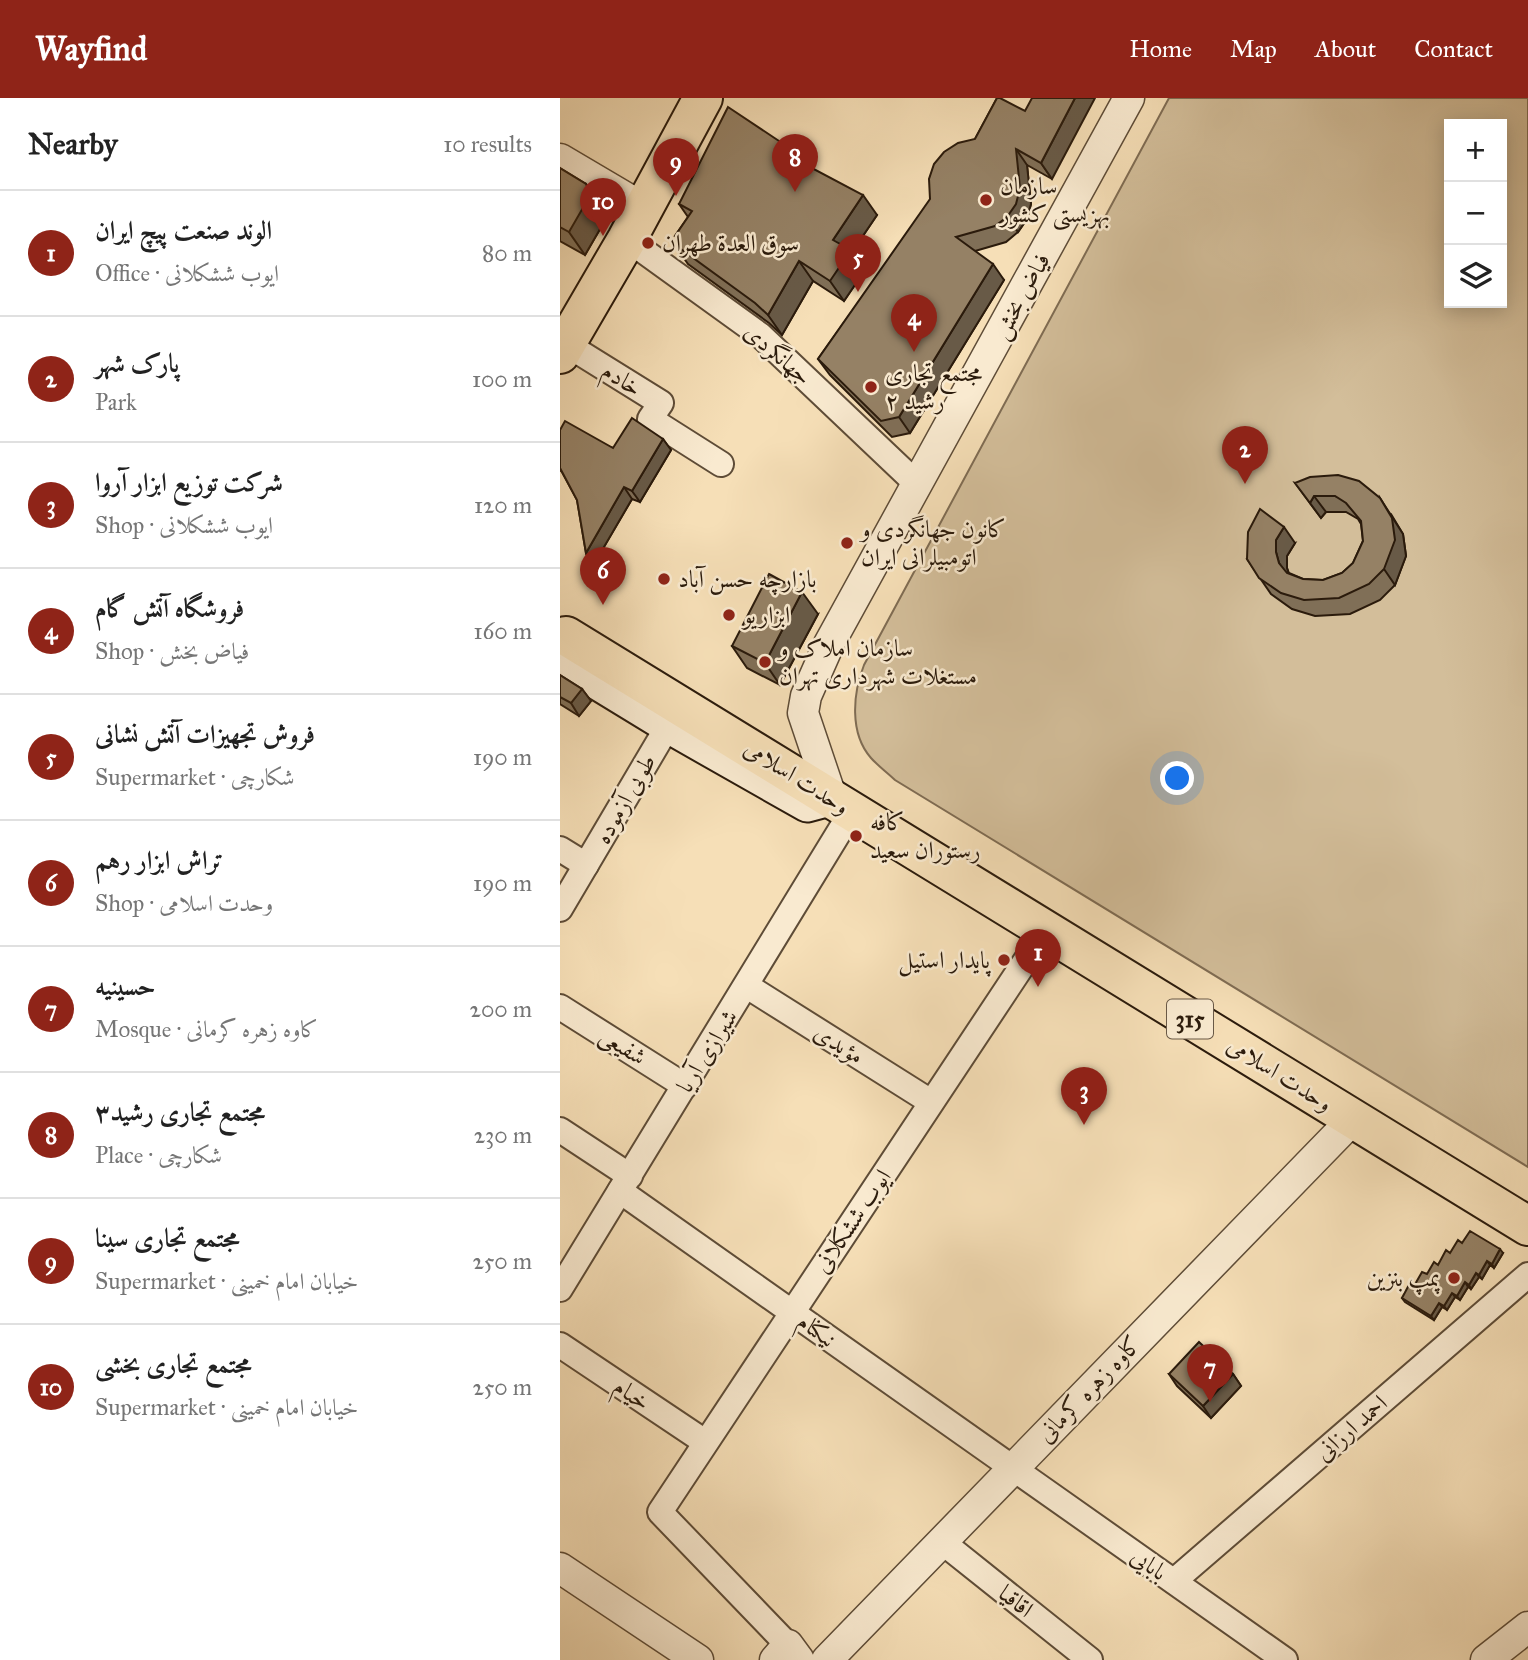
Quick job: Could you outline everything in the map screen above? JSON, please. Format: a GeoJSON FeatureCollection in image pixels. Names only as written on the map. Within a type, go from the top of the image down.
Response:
{"type":"FeatureCollection","features":[{"type":"Feature","properties":{"kind":"main road"},"geometry":{"type":"LineString","coordinates":[[563,349],[703,98]]}},
{"type":"Feature","properties":{"kind":"main road"},"geometry":{"type":"LineString","coordinates":[[563,648],[668,726],[807,806],[842,805]]}},
{"type":"Feature","properties":{"kind":"main road","name":"وحدت اسلامی"},"geometry":{"type":"LineString","coordinates":[[563,648],[842,805],[1528,1226]]}},
{"type":"Feature","properties":{"kind":"street","name":"فیاض بخش"},"geometry":{"type":"LineString","coordinates":[[842,805],[803,713],[806,696],[829,644],[1129,98]]}},
{"type":"Feature","properties":{"kind":"street"},"geometry":{"type":"LineString","coordinates":[[560,159],[635,223]]}},
{"type":"Feature","properties":{"kind":"street","name":"جهانگردی"},"geometry":{"type":"LineString","coordinates":[[635,223],[760,335],[917,484]]}},
{"type":"Feature","properties":{"kind":"street","name":"خادم"},"geometry":{"type":"LineString","coordinates":[[563,349],[661,403],[650,419],[720,464]]}},
{"type":"Feature","properties":{"kind":"street"},"geometry":{"type":"LineString","coordinates":[[808,380],[823,358]]}},
{"type":"Feature","properties":{"kind":"street","name":"طوبی آزموده"},"geometry":{"type":"LineString","coordinates":[[560,909],[668,726]]}},
{"type":"Feature","properties":{"kind":"street","name":"شیرازی آریا"},"geometry":{"type":"LineString","coordinates":[[560,1289],[747,986],[842,805]]}},
{"type":"Feature","properties":{"kind":"street"},"geometry":{"type":"LineString","coordinates":[[560,849],[586,865]]}},
{"type":"Feature","properties":{"kind":"street","name":"ایوب ششکلانی"},"geometry":{"type":"LineString","coordinates":[[788,1655],[660,1512],[1046,930]]}},
{"type":"Feature","properties":{"kind":"street","name":"مؤیدی"},"geometry":{"type":"LineString","coordinates":[[747,986],[931,1102]]}},
{"type":"Feature","properties":{"kind":"street","name":"شفیعی"},"geometry":{"type":"LineString","coordinates":[[560,1007],[685,1086]]}},
{"type":"Feature","properties":{"kind":"street","name":"کاوه زهره کرمانی"},"geometry":{"type":"LineString","coordinates":[[827,1660],[1353,1119]]}},
{"type":"Feature","properties":{"kind":"street","name":"نیکنام"},"geometry":{"type":"LineString","coordinates":[[560,1129],[625,1184],[792,1312],[1013,1468]]}},
{"type":"Feature","properties":{"kind":"street","name":"احمد ارزانی"},"geometry":{"type":"LineString","coordinates":[[1174,1581],[1528,1275]]}},
{"type":"Feature","properties":{"kind":"street","name":"خیام"},"geometry":{"type":"LineString","coordinates":[[560,1345],[705,1442]]}},
{"type":"Feature","properties":{"kind":"street","name":"بابایی"},"geometry":{"type":"LineString","coordinates":[[1013,1468],[1285,1660]]}},
{"type":"Feature","properties":{"kind":"street","name":"اقاقیا"},"geometry":{"type":"LineString","coordinates":[[941,1541],[1090,1660]]}},
{"type":"Feature","properties":{"kind":"street"},"geometry":{"type":"LineString","coordinates":[[560,1569],[698,1660]]}},
{"type":"Feature","properties":{"kind":"street"},"geometry":{"type":"LineString","coordinates":[[1486,1660],[1527,1630]]}},
{"type":"Feature","properties":{"kind":"shaded area"},"geometry":{"type":"Polygon","coordinates":[[[1169,98],[1528,98],[1528,1167],[895,780],[871,758],[859,737],[855,713],[860,676],[1169,98]]]}},
{"type":"Feature","properties":{"kind":"building"},"geometry":{"type":"Polygon","coordinates":[[[997,98],[1025,111],[1032,98],[1075,98],[1041,163],[1016,149],[1020,188],[1016,204],[1007,217],[995,226],[956,237],[993,264],[899,417],[881,421],[818,359],[930,199],[929,179],[934,164],[944,152],[958,143],[975,139],[997,98]]]}},
{"type":"Feature","properties":{"kind":"building"},"geometry":{"type":"Polygon","coordinates":[[[728,107],[794,151],[791,157],[863,195],[833,240],[851,250],[830,281],[799,261],[768,315],[674,244],[678,237],[675,236],[692,211],[679,204],[728,107]]]}},
{"type":"Feature","properties":{"kind":"building"},"geometry":{"type":"Polygon","coordinates":[[[560,168],[586,184],[591,194],[569,232],[560,227],[560,168]]]}},
{"type":"Feature","properties":{"kind":"building"},"geometry":{"type":"Polygon","coordinates":[[[632,418],[663,439],[632,491],[624,487],[586,553],[577,500],[560,468],[560,430],[565,421],[613,448],[632,418]]]}},
{"type":"Feature","properties":{"kind":"building"},"geometry":{"type":"Polygon","coordinates":[[[1338,475],[1359,481],[1380,498],[1392,518],[1395,540],[1384,569],[1369,584],[1339,598],[1304,600],[1281,593],[1259,578],[1247,559],[1248,532],[1260,509],[1284,527],[1276,540],[1276,552],[1279,563],[1287,573],[1303,579],[1323,580],[1342,573],[1353,563],[1363,541],[1361,521],[1346,503],[1335,496],[1314,496],[1310,503],[1295,483],[1310,477],[1338,475]]]}},
{"type":"Feature","properties":{"kind":"building"},"geometry":{"type":"Polygon","coordinates":[[[769,574],[802,592],[765,663],[732,646],[769,574]]]}},
{"type":"Feature","properties":{"kind":"building"},"geometry":{"type":"Polygon","coordinates":[[[560,675],[582,689],[571,703],[560,697],[560,675]]]}},
{"type":"Feature","properties":{"kind":"building","name":"پمپ بنزین"},"geometry":{"type":"Polygon","coordinates":[[[1470,1231],[1500,1249],[1492,1264],[1487,1261],[1469,1285],[1465,1282],[1457,1296],[1452,1293],[1444,1306],[1439,1303],[1431,1316],[1402,1298],[1410,1283],[1414,1286],[1422,1272],[1427,1274],[1434,1262],[1438,1265],[1446,1250],[1450,1253],[1458,1240],[1462,1243],[1470,1231]]]}},
{"type":"Feature","properties":{"kind":"building"},"geometry":{"type":"Polygon","coordinates":[[[1199,1342],[1233,1374],[1203,1406],[1169,1374],[1199,1342]]]}},
{"type":"Feature","properties":{"kind":"place","name":"مجتمع تجاری رشید۳"},"geometry":{"type":"Point","coordinates":[795,192]}},
{"type":"Feature","properties":{"kind":"place","name":"مجتمع تجاری سینا"},"geometry":{"type":"Point","coordinates":[676,196]}},
{"type":"Feature","properties":{"kind":"place","name":"سازمان بهزیستی کشور"},"geometry":{"type":"Point","coordinates":[986,200]}},
{"type":"Feature","properties":{"kind":"place","name":"مجتمع تجاری بخشی"},"geometry":{"type":"Point","coordinates":[603,236]}},
{"type":"Feature","properties":{"kind":"place","name":"سوق العدة طهران"},"geometry":{"type":"Point","coordinates":[648,243]}},
{"type":"Feature","properties":{"kind":"place","name":"فروش تجهیزات آتش نشانی"},"geometry":{"type":"Point","coordinates":[858,292]}},
{"type":"Feature","properties":{"kind":"place","name":"فروشگاه آتش گام"},"geometry":{"type":"Point","coordinates":[914,352]}},
{"type":"Feature","properties":{"kind":"place","name":"مجتمع تجاری رشید ۲"},"geometry":{"type":"Point","coordinates":[871,387]}},
{"type":"Feature","properties":{"kind":"place","name":"پارک شهر"},"geometry":{"type":"Point","coordinates":[1245,484]}},
{"type":"Feature","properties":{"kind":"place","name":"کانون جهانگردی و اتومبیلرانی ایران"},"geometry":{"type":"Point","coordinates":[847,543]}},
{"type":"Feature","properties":{"kind":"place","name":"بازارچه حسن آباد"},"geometry":{"type":"Point","coordinates":[664,579]}},
{"type":"Feature","properties":{"kind":"place","name":"تراش ابزار رهم"},"geometry":{"type":"Point","coordinates":[603,605]}},
{"type":"Feature","properties":{"kind":"place","name":"ابزاریو"},"geometry":{"type":"Point","coordinates":[729,615]}},
{"type":"Feature","properties":{"kind":"place","name":"سازمان املاک و مستغلات شهرداری تهران"},"geometry":{"type":"Point","coordinates":[765,662]}},
{"type":"Feature","properties":{"kind":"place","name":"کافه رستوران سعید"},"geometry":{"type":"Point","coordinates":[856,836]}},
{"type":"Feature","properties":{"kind":"place","name":"پایدار استیل"},"geometry":{"type":"Point","coordinates":[1004,960]}},
{"type":"Feature","properties":{"kind":"place","name":"الوند صنعت پیچ ایران"},"geometry":{"type":"Point","coordinates":[1038,987]}},
{"type":"Feature","properties":{"kind":"place","name":"شرکت توزیع ابزار آروا"},"geometry":{"type":"Point","coordinates":[1084,1125]}},
{"type":"Feature","properties":{"kind":"place","name":"پمپ بنزین"},"geometry":{"type":"Point","coordinates":[1454,1278]}},
{"type":"Feature","properties":{"kind":"place","name":"حسینیه"},"geometry":{"type":"Point","coordinates":[1210,1402]}}]}
